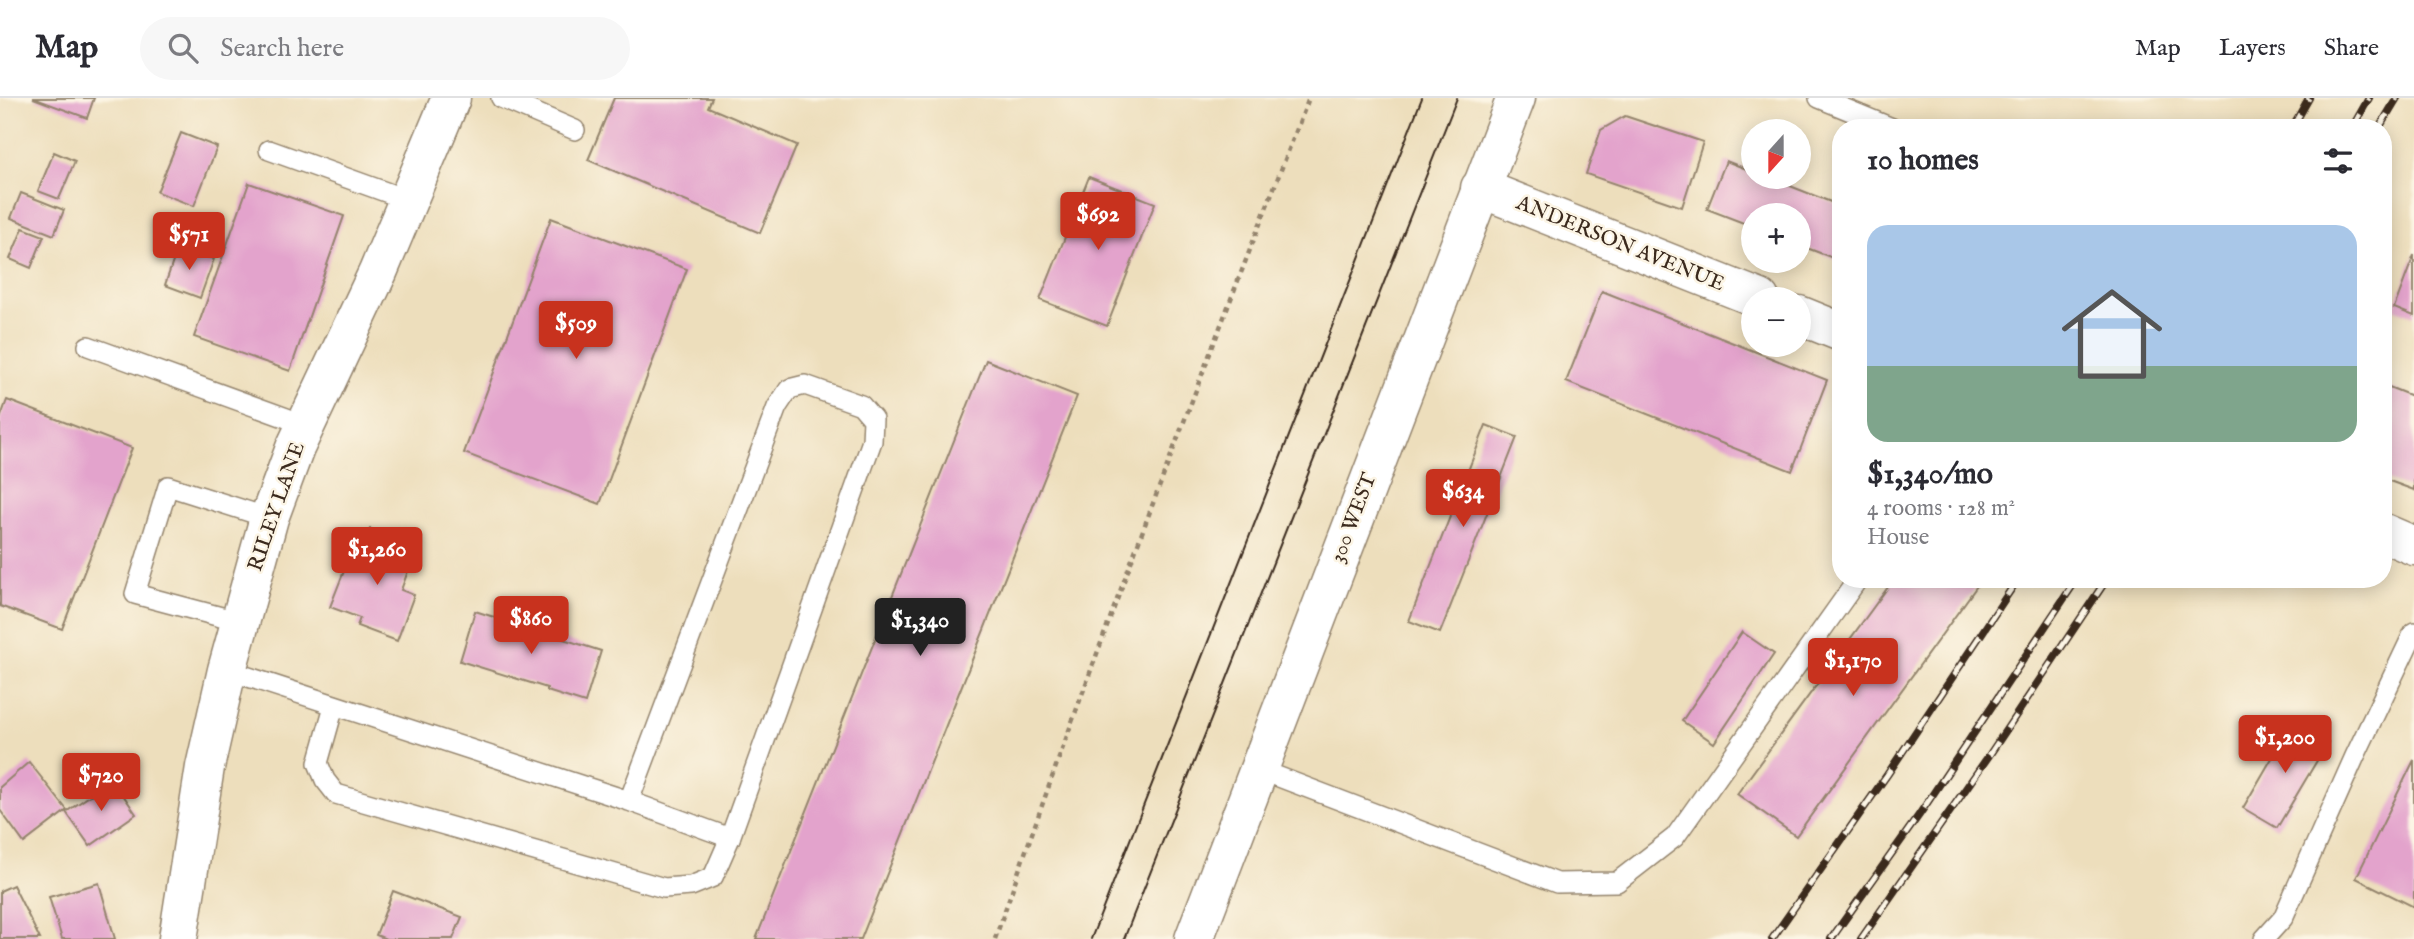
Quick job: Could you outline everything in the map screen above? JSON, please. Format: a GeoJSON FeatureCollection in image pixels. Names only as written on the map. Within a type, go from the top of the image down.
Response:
{"type":"FeatureCollection","features":[{"type":"Feature","properties":{"kind":"street","name":"RILEY LANE"},"geometry":{"type":"LineString","coordinates":[[178,939],[205,767],[227,670],[269,518],[306,425],[379,272],[451,98]]}},
{"type":"Feature","properties":{"kind":"street","name":"300 WEST"},"geometry":{"type":"LineString","coordinates":[[1194,939],[1516,98]]}},
{"type":"Feature","properties":{"kind":"street","name":"ANDERSON AVENUE"},"geometry":{"type":"LineString","coordinates":[[1480,188],[1741,291]]}},
{"type":"Feature","properties":{"kind":"street"},"geometry":{"type":"LineString","coordinates":[[1811,320],[1832,328]]}},
{"type":"Feature","properties":{"kind":"street"},"geometry":{"type":"LineString","coordinates":[[2392,536],[2414,545]]}},
{"type":"Feature","properties":{"kind":"lane"},"geometry":{"type":"LineString","coordinates":[[501,98],[575,130]]}},
{"type":"Feature","properties":{"kind":"lane"},"geometry":{"type":"LineString","coordinates":[[1819,98],[1870,119]]}},
{"type":"Feature","properties":{"kind":"lane"},"geometry":{"type":"LineString","coordinates":[[269,150],[408,200]]}},
{"type":"Feature","properties":{"kind":"lane"},"geometry":{"type":"LineString","coordinates":[[88,346],[306,425]]}},
{"type":"Feature","properties":{"kind":"lane"},"geometry":{"type":"LineString","coordinates":[[334,706],[318,763],[325,780],[336,794],[664,888],[691,886],[713,877],[730,838],[872,441],[873,419],[861,405],[806,385],[789,389],[777,407],[629,802]]}},
{"type":"Feature","properties":{"kind":"lane"},"geometry":{"type":"LineString","coordinates":[[240,622],[135,594],[168,486],[269,518]]}},
{"type":"Feature","properties":{"kind":"lane"},"geometry":{"type":"LineString","coordinates":[[1258,769],[1558,883],[1617,882],[1675,837],[1852,588]]}},
{"type":"Feature","properties":{"kind":"lane"},"geometry":{"type":"LineString","coordinates":[[2264,939],[2283,918],[2414,632]]}},
{"type":"Feature","properties":{"kind":"lane"},"geometry":{"type":"LineString","coordinates":[[227,670],[629,802],[730,838]]}},
{"type":"Feature","properties":{"kind":"path"},"geometry":{"type":"LineString","coordinates":[[995,939],[1099,652],[1309,98]]}},
{"type":"Feature","properties":{"kind":"building"},"geometry":{"type":"Polygon","coordinates":[[[33,98],[94,98],[87,118],[33,98]]]}},
{"type":"Feature","properties":{"kind":"building"},"geometry":{"type":"Polygon","coordinates":[[[614,98],[712,98],[708,107],[797,145],[760,233],[588,160],[614,98]]]}},
{"type":"Feature","properties":{"kind":"building"},"geometry":{"type":"Polygon","coordinates":[[[1625,116],[1703,142],[1682,207],[1586,174],[1601,130],[1625,116]]]}},
{"type":"Feature","properties":{"kind":"building"},"geometry":{"type":"Polygon","coordinates":[[[181,133],[217,147],[194,206],[157,192],[181,133]]]}},
{"type":"Feature","properties":{"kind":"building"},"geometry":{"type":"Polygon","coordinates":[[[54,152],[75,161],[59,199],[38,191],[54,152]]]}},
{"type":"Feature","properties":{"kind":"building"},"geometry":{"type":"Polygon","coordinates":[[[1726,161],[1741,167],[1741,189],[1798,189],[1832,202],[1832,258],[1811,250],[1811,203],[1741,203],[1741,222],[1707,209],[1726,161]]]}},
{"type":"Feature","properties":{"kind":"building"},"geometry":{"type":"Polygon","coordinates":[[[1089,177],[1155,203],[1107,326],[1040,300],[1089,177]]]}},
{"type":"Feature","properties":{"kind":"building"},"geometry":{"type":"Polygon","coordinates":[[[249,183],[344,216],[290,371],[194,337],[249,183]]]}},
{"type":"Feature","properties":{"kind":"building"},"geometry":{"type":"Polygon","coordinates":[[[21,193],[64,210],[54,235],[11,218],[21,193]]]}},
{"type":"Feature","properties":{"kind":"building"},"geometry":{"type":"Polygon","coordinates":[[[551,218],[687,269],[600,504],[464,453],[551,218]]]}},
{"type":"Feature","properties":{"kind":"building"},"geometry":{"type":"Polygon","coordinates":[[[23,228],[44,236],[31,268],[10,259],[23,228]]]}},
{"type":"Feature","properties":{"kind":"building"},"geometry":{"type":"Polygon","coordinates":[[[178,247],[214,259],[200,298],[165,285],[178,247]]]}},
{"type":"Feature","properties":{"kind":"building"},"geometry":{"type":"Polygon","coordinates":[[[2414,255],[2414,316],[2394,308],[2414,255]]]}},
{"type":"Feature","properties":{"kind":"building"},"geometry":{"type":"Polygon","coordinates":[[[1602,291],[1741,346],[1741,357],[1769,357],[1827,380],[1792,471],[1566,382],[1602,291]]]}},
{"type":"Feature","properties":{"kind":"building"},"geometry":{"type":"Polygon","coordinates":[[[986,360],[1077,396],[861,939],[756,939],[986,360]]]}},
{"type":"Feature","properties":{"kind":"building"},"geometry":{"type":"Polygon","coordinates":[[[2392,388],[2414,397],[2414,490],[2392,482],[2392,388]]]}},
{"type":"Feature","properties":{"kind":"building"},"geometry":{"type":"Polygon","coordinates":[[[7,400],[132,448],[62,629],[0,606],[0,419],[7,400]]]}},
{"type":"Feature","properties":{"kind":"building"},"geometry":{"type":"Polygon","coordinates":[[[1486,425],[1517,437],[1440,633],[1409,621],[1486,425]]]}},
{"type":"Feature","properties":{"kind":"building"},"geometry":{"type":"Polygon","coordinates":[[[370,529],[398,540],[395,548],[414,555],[401,590],[414,595],[397,641],[357,626],[360,618],[330,607],[346,566],[355,569],[370,529]]]}},
{"type":"Feature","properties":{"kind":"building"},"geometry":{"type":"Polygon","coordinates":[[[1887,588],[1975,588],[1796,836],[1737,794],[1887,588]]]}},
{"type":"Feature","properties":{"kind":"building"},"geometry":{"type":"Polygon","coordinates":[[[475,611],[601,651],[585,703],[547,691],[547,688],[460,661],[475,611]]]}},
{"type":"Feature","properties":{"kind":"building"},"geometry":{"type":"Polygon","coordinates":[[[1742,632],[1774,654],[1714,743],[1682,721],[1742,632]]]}},
{"type":"Feature","properties":{"kind":"building"},"geometry":{"type":"Polygon","coordinates":[[[2293,722],[2328,742],[2277,828],[2243,808],[2293,722]]]}},
{"type":"Feature","properties":{"kind":"building"},"geometry":{"type":"Polygon","coordinates":[[[2414,760],[2414,907],[2356,878],[2414,760]]]}},
{"type":"Feature","properties":{"kind":"building"},"geometry":{"type":"Polygon","coordinates":[[[29,762],[67,810],[24,843],[0,810],[0,787],[29,762]]]}},
{"type":"Feature","properties":{"kind":"building"},"geometry":{"type":"Polygon","coordinates":[[[113,780],[136,814],[90,846],[66,812],[113,780]]]}},
{"type":"Feature","properties":{"kind":"building"},"geometry":{"type":"Polygon","coordinates":[[[99,883],[115,939],[62,939],[49,897],[99,883]]]}},
{"type":"Feature","properties":{"kind":"building"},"geometry":{"type":"Polygon","coordinates":[[[13,885],[40,939],[0,939],[0,891],[13,885]]]}},
{"type":"Feature","properties":{"kind":"building"},"geometry":{"type":"Polygon","coordinates":[[[393,891],[462,917],[453,939],[386,939],[376,935],[393,891]]]}},
{"type":"Feature","properties":{"kind":"tram line"},"geometry":{"type":"LineString","coordinates":[[1091,939],[1422,98]]}},
{"type":"Feature","properties":{"kind":"tram line"},"geometry":{"type":"LineString","coordinates":[[1124,939],[1457,98]]}},
{"type":"Feature","properties":{"kind":"railway"},"geometry":{"type":"LineString","coordinates":[[2297,119],[2309,98]]}},
{"type":"Feature","properties":{"kind":"railway"},"geometry":{"type":"LineString","coordinates":[[2357,119],[2369,98]]}},
{"type":"Feature","properties":{"kind":"railway"},"geometry":{"type":"LineString","coordinates":[[2384,119],[2397,98]]}},
{"type":"Feature","properties":{"kind":"railway"},"geometry":{"type":"LineString","coordinates":[[1772,939],[1887,775],[2012,588]]}},
{"type":"Feature","properties":{"kind":"railway"},"geometry":{"type":"LineString","coordinates":[[1831,939],[1919,815],[2071,588]]}},
{"type":"Feature","properties":{"kind":"railway"},"geometry":{"type":"LineString","coordinates":[[1861,939],[2101,588]]}}]}
